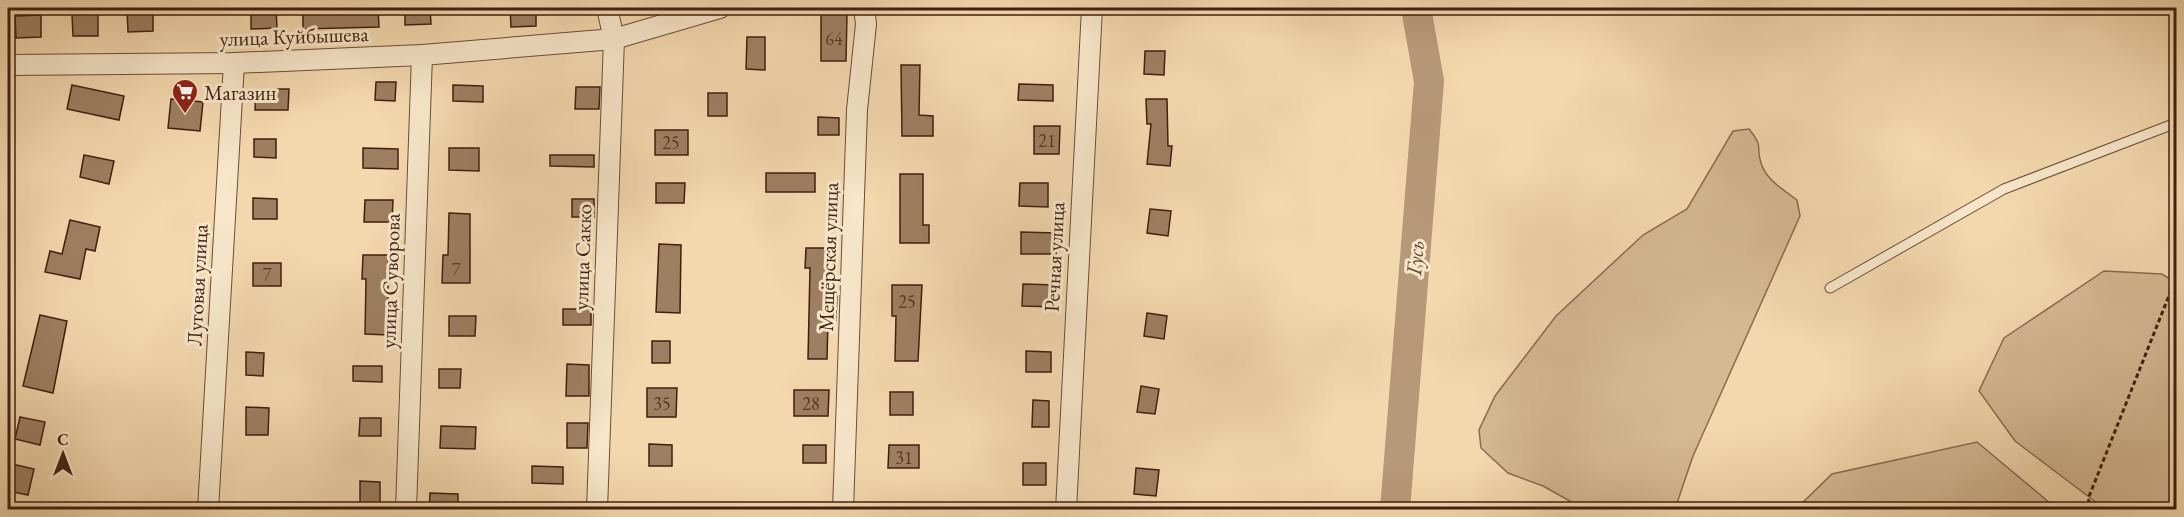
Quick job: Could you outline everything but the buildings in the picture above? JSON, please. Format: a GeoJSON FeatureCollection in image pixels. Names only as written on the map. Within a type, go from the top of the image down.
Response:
{"type":"FeatureCollection","features":[{"type":"Feature","properties":{"kind":"street","name":"улица Сакко"},"geometry":{"type":"LineString","coordinates":[[597,510],[614,39],[607,8]]}},
{"type":"Feature","properties":{"kind":"street","name":"улица Куйбышева"},"geometry":{"type":"LineString","coordinates":[[8,65],[234,63],[422,55],[614,39],[720,8]]}},
{"type":"Feature","properties":{"kind":"street","name":"Мещёрская улица"},"geometry":{"type":"LineString","coordinates":[[843,510],[856,110],[866,24],[864,8]]}},
{"type":"Feature","properties":{"kind":"street","name":"Речная улица"},"geometry":{"type":"LineString","coordinates":[[1066,510],[1092,8]]}},
{"type":"Feature","properties":{"kind":"street","name":"улица Суворова"},"geometry":{"type":"LineString","coordinates":[[406,510],[422,55]]}},
{"type":"Feature","properties":{"kind":"street","name":"Луговая улица"},"geometry":{"type":"LineString","coordinates":[[208,510],[234,63]]}},
{"type":"Feature","properties":{"kind":"lane"},"geometry":{"type":"LineString","coordinates":[[1830,288],[2004,189],[2176,123]]}},
{"type":"Feature","properties":{"kind":"path"},"geometry":{"type":"LineString","coordinates":[[2093,510],[2088,499],[2176,278]]}},
{"type":"Feature","properties":{"kind":"shaded area"},"geometry":{"type":"Polygon","coordinates":[[[1749,129],[1758,144],[1763,169],[1776,184],[1797,200],[1800,216],[1693,456],[1675,509],[1584,509],[1543,486],[1508,473],[1481,448],[1479,430],[1495,396],[1556,316],[1643,235],[1687,209],[1733,131],[1749,129]]]}},
{"type":"Feature","properties":{"kind":"shaded area"},"geometry":{"type":"Polygon","coordinates":[[[2104,271],[2162,274],[2176,283],[2176,509],[2105,509],[2015,441],[1979,391],[2004,338],[2104,271]]]}},
{"type":"Feature","properties":{"kind":"shaded area"},"geometry":{"type":"Polygon","coordinates":[[[1977,442],[2057,509],[1796,509],[1832,474],[1977,442]]]}},
{"type":"Feature","properties":{"kind":"waterway","name":"Гусь"},"geometry":{"type":"LineString","coordinates":[[1395,510],[1429,81],[1416,8]]}},
{"type":"Feature","properties":{"kind":"place","name":"Магазин"},"geometry":{"type":"Point","coordinates":[185,115]}}]}
